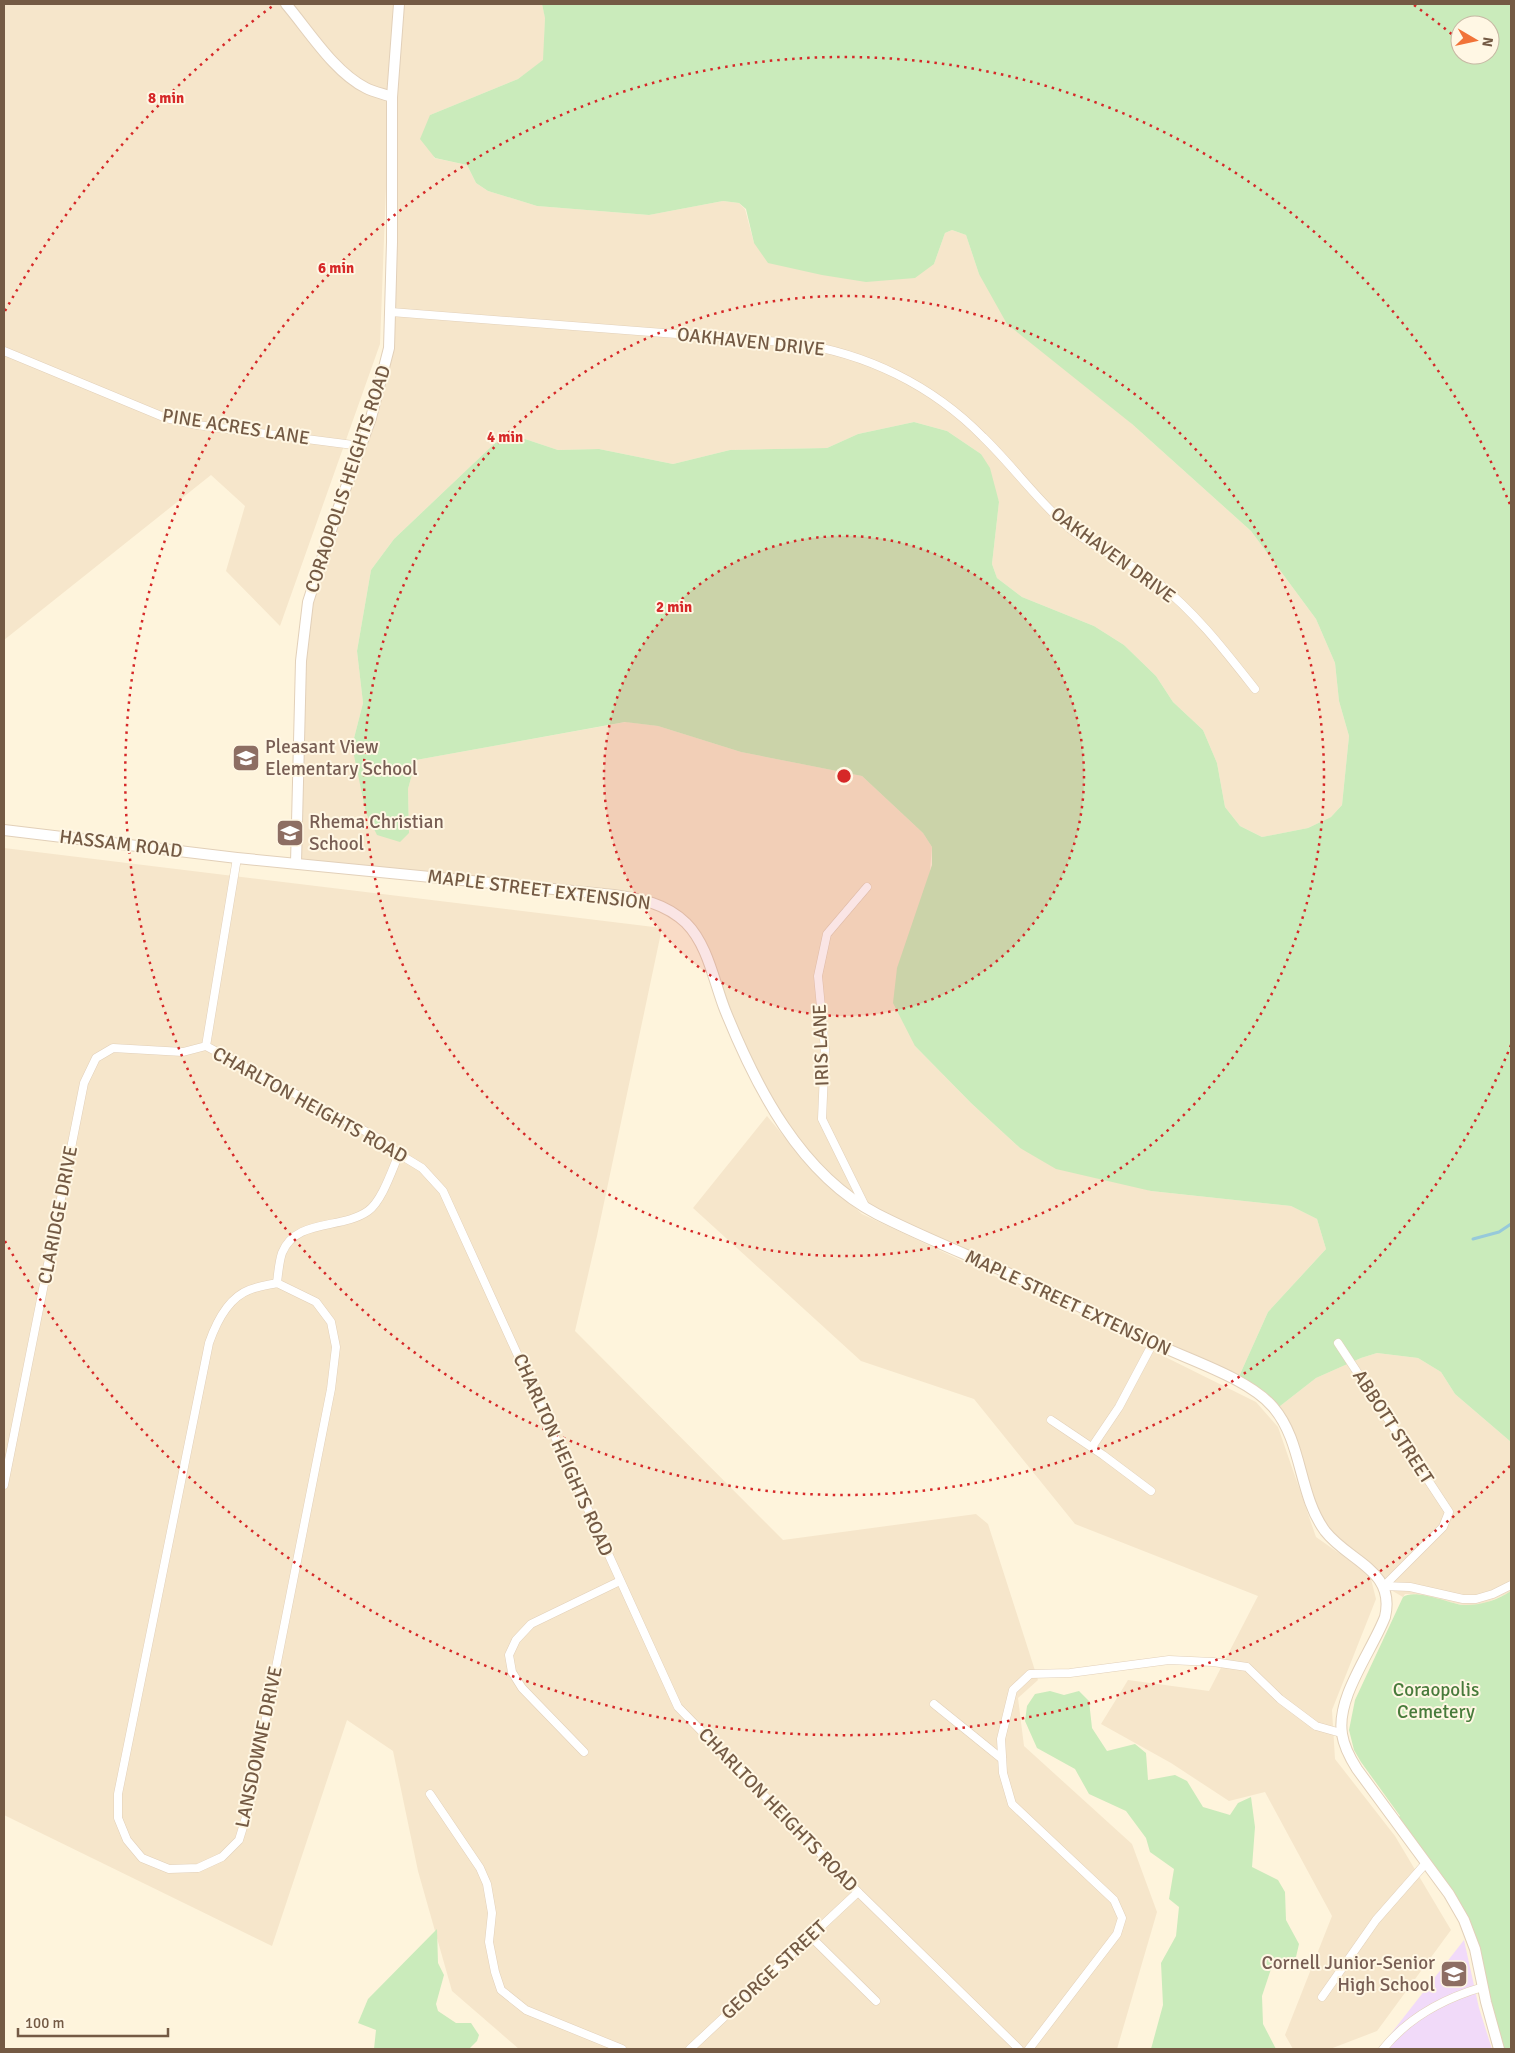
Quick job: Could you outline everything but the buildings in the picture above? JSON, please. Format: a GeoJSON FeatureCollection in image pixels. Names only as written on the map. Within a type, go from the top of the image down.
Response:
{"type":"FeatureCollection","features":[{"type":"Feature","properties":{"kind":"street"},"geometry":{"type":"LineString","coordinates":[[286,4],[339,67],[353,80],[368,89],[392,97]]}},
{"type":"Feature","properties":{"kind":"street","name":"CORAOPOLIS HEIGHTS ROAD"},"geometry":{"type":"LineString","coordinates":[[296,864],[301,661],[308,602],[382,384],[389,348],[391,312],[392,97],[399,4]]}},
{"type":"Feature","properties":{"kind":"street","name":"OAKHAVEN DRIVE"},"geometry":{"type":"LineString","coordinates":[[391,312],[794,343],[837,351],[900,375],[928,391],[955,411],[984,437],[1047,508],[1070,529],[1157,582],[1204,625],[1255,689]]}},
{"type":"Feature","properties":{"kind":"street","name":"PINE ACRES LANE"},"geometry":{"type":"LineString","coordinates":[[4,351],[166,418],[197,424],[361,446]]}},
{"type":"Feature","properties":{"kind":"street","name":"HASSAM ROAD"},"geometry":{"type":"LineString","coordinates":[[4,830],[296,864]]}},
{"type":"Feature","properties":{"kind":"street","name":"CHARLTON HEIGHTS ROAD"},"geometry":{"type":"LineString","coordinates":[[238,858],[206,1046],[376,1137],[422,1168],[443,1191],[678,1707],[858,1892],[1019,2049]]}},
{"type":"Feature","properties":{"kind":"street","name":"MAPLE STREET EXTENSION"},"geometry":{"type":"LineString","coordinates":[[296,864],[622,896],[659,904],[675,913],[688,925],[702,949],[743,1052],[776,1115],[833,1184],[866,1208],[896,1223],[1040,1288],[1237,1381],[1267,1400],[1283,1420],[1289,1432],[1312,1505],[1322,1526],[1344,1550],[1373,1571],[1384,1586]]}},
{"type":"Feature","properties":{"kind":"street","name":"IRIS LANE"},"geometry":{"type":"LineString","coordinates":[[866,1208],[822,1119],[825,1049],[818,976],[827,934],[867,887]]}},
{"type":"Feature","properties":{"kind":"street","name":"CLARIDGE DRIVE"},"geometry":{"type":"LineString","coordinates":[[4,1485],[84,1083],[96,1058],[113,1048],[183,1052],[206,1046]]}},
{"type":"Feature","properties":{"kind":"street"},"geometry":{"type":"LineString","coordinates":[[277,1283],[282,1254],[292,1237],[307,1229],[350,1220],[369,1210],[381,1194],[399,1154]]}},
{"type":"Feature","properties":{"kind":"street","name":"LANSDOWNE DRIVE"},"geometry":{"type":"LineString","coordinates":[[277,1283],[316,1302],[331,1322],[336,1347],[331,1389],[247,1814],[238,1840],[222,1857],[198,1868],[170,1868],[142,1858],[127,1840],[118,1818],[118,1794],[209,1343],[217,1321],[230,1304],[248,1290],[277,1283]]}},
{"type":"Feature","properties":{"kind":"street"},"geometry":{"type":"LineString","coordinates":[[1092,1447],[1119,1407],[1153,1343]]}},
{"type":"Feature","properties":{"kind":"street","name":"ABBOTT STREET"},"geometry":{"type":"LineString","coordinates":[[1338,1343],[1448,1512],[1443,1527],[1384,1586]]}},
{"type":"Feature","properties":{"kind":"street"},"geometry":{"type":"LineString","coordinates":[[1050,1420],[1092,1447],[1151,1491]]}},
{"type":"Feature","properties":{"kind":"street"},"geometry":{"type":"LineString","coordinates":[[584,1752],[522,1688],[512,1672],[509,1655],[516,1640],[531,1624],[620,1581]]}},
{"type":"Feature","properties":{"kind":"street"},"geometry":{"type":"LineString","coordinates":[[1499,2049],[1475,1948],[1466,1925],[1449,1894],[1357,1769],[1347,1751],[1341,1733],[1343,1712],[1350,1690],[1385,1617],[1388,1599],[1384,1586],[1410,1587],[1463,1599],[1493,1594],[1511,1585]]}},
{"type":"Feature","properties":{"kind":"street"},"geometry":{"type":"LineString","coordinates":[[1029,2049],[1117,1934],[1122,1918],[1114,1900],[1012,1804],[1002,1773],[1001,1739],[1013,1690],[1030,1674],[1070,1673],[1169,1660],[1213,1662],[1247,1667],[1280,1699],[1316,1726],[1341,1733]]}},
{"type":"Feature","properties":{"kind":"street"},"geometry":{"type":"LineString","coordinates":[[934,1704],[1002,1760]]}},
{"type":"Feature","properties":{"kind":"street"},"geometry":{"type":"LineString","coordinates":[[430,1794],[480,1868],[486,1884],[492,1913],[489,1942],[501,1990],[526,2010],[622,2049]]}},
{"type":"Feature","properties":{"kind":"street"},"geometry":{"type":"LineString","coordinates":[[1322,1998],[1376,1920],[1426,1863]]}},
{"type":"Feature","properties":{"kind":"street","name":"GEORGE STREET"},"geometry":{"type":"LineString","coordinates":[[690,2049],[858,1892]]}},
{"type":"Feature","properties":{"kind":"street"},"geometry":{"type":"LineString","coordinates":[[810,1936],[876,2001]]}},
{"type":"Feature","properties":{"kind":"street"},"geometry":{"type":"LineString","coordinates":[[1383,2049],[1406,2025],[1420,2016],[1444,2002],[1483,1987]]}},
{"type":"Feature","properties":{"kind":"shaded area"},"geometry":{"type":"Polygon","coordinates":[[[4,4],[393,4],[380,344],[280,626],[226,571],[245,506],[211,475],[4,640],[4,4]]]}},
{"type":"Feature","properties":{"kind":"shaded area"},"geometry":{"type":"Polygon","coordinates":[[[399,4],[542,4],[545,17],[544,60],[518,79],[430,115],[434,158],[467,165],[476,183],[488,191],[537,206],[649,215],[723,201],[739,203],[745,209],[754,243],[934,264],[945,233],[952,230],[966,235],[979,274],[1132,424],[1251,531],[1316,619],[1335,663],[1339,701],[1349,736],[1342,805],[1331,817],[1308,828],[1262,837],[1240,826],[1225,807],[1217,763],[1203,730],[1173,702],[1156,676],[1124,645],[1094,626],[1022,597],[997,578],[992,564],[999,502],[981,454],[947,431],[914,422],[858,434],[827,448],[730,450],[673,464],[599,449],[558,450],[519,437],[495,443],[394,539],[371,570],[357,651],[363,703],[352,746],[409,833],[408,789],[416,760],[626,722],[658,726],[741,752],[862,776],[923,833],[932,847],[915,1046],[971,1103],[1020,1148],[1151,1191],[1291,1206],[1317,1219],[1326,1249],[1268,1312],[1237,1381],[854,1201],[776,1115],[696,937],[659,904],[296,863],[308,602],[389,348],[399,4]]]}},
{"type":"Feature","properties":{"kind":"shaded area"},"geometry":{"type":"Polygon","coordinates":[[[4,848],[662,928],[575,1331],[783,1540],[976,1514],[988,1524],[1038,1680],[1018,1698],[1024,1746],[1132,1844],[1157,1912],[1117,2049],[519,2049],[452,1991],[418,1871],[393,1751],[347,1720],[272,1946],[4,1815],[4,848]]]}},
{"type":"Feature","properties":{"kind":"shaded area"},"geometry":{"type":"Polygon","coordinates":[[[767,1116],[810,1168],[862,1214],[1133,1341],[1256,1402],[1278,1427],[1316,1537],[1370,1575],[1376,1599],[1332,1710],[1335,1759],[1395,1836],[1451,1930],[1377,2031],[1330,2049],[1293,2049],[1285,2035],[1332,1916],[1265,1792],[1229,1801],[1171,1763],[1101,1724],[1128,1680],[1209,1691],[1258,1596],[1075,1524],[974,1399],[861,1361],[693,1208],[767,1116]]]}},
{"type":"Feature","properties":{"kind":"shaded area"},"geometry":{"type":"Polygon","coordinates":[[[1377,1353],[1418,1358],[1441,1372],[1455,1394],[1511,1442],[1511,1591],[1508,1593],[1486,1603],[1473,1605],[1463,1605],[1415,1594],[1405,1594],[1403,1597],[1384,1586],[1329,1535],[1275,1410],[1316,1378],[1377,1353]]]}},
{"type":"Feature","properties":{"kind":"shaded area","name":"Cornell Junior-Senior High School"},"geometry":{"type":"Polygon","coordinates":[[[1464,1940],[1479,2008],[1492,2049],[1379,2049],[1464,1940]]]}},
{"type":"Feature","properties":{"kind":"green space"},"geometry":{"type":"Polygon","coordinates":[[[542,4],[1511,4],[1511,1442],[1455,1394],[1441,1372],[1418,1358],[1377,1353],[1361,1358],[1316,1378],[1275,1410],[1237,1381],[1268,1312],[1326,1249],[1317,1219],[1291,1206],[1151,1191],[1056,1169],[1020,1148],[971,1103],[915,1046],[893,1003],[897,968],[932,865],[932,847],[923,833],[862,776],[741,752],[658,726],[625,722],[416,760],[408,789],[409,833],[400,842],[377,835],[366,813],[352,746],[363,703],[357,651],[371,570],[394,539],[495,443],[519,437],[558,450],[599,449],[673,464],[730,450],[827,448],[858,434],[914,422],[947,431],[981,454],[990,468],[999,502],[992,564],[997,578],[1022,597],[1094,626],[1124,645],[1156,676],[1173,702],[1203,730],[1217,763],[1225,807],[1240,826],[1262,837],[1308,828],[1331,817],[1342,805],[1349,736],[1339,701],[1335,663],[1316,619],[1251,531],[1132,424],[1007,324],[979,274],[966,235],[952,230],[945,233],[934,264],[915,278],[866,282],[822,275],[768,263],[754,243],[746,209],[739,203],[723,201],[649,215],[537,206],[488,191],[476,183],[467,165],[435,158],[420,139],[430,115],[518,79],[543,60],[545,18],[542,4]]]}},
{"type":"Feature","properties":{"kind":"green space","name":"Coraopolis Cemetery"},"geometry":{"type":"Polygon","coordinates":[[[1511,1591],[1511,2049],[1499,2049],[1469,1930],[1394,1820],[1400,1816],[1361,1762],[1354,1750],[1349,1730],[1355,1700],[1403,1597],[1415,1594],[1457,1604],[1476,1605],[1488,1602],[1511,1591]]]}},
{"type":"Feature","properties":{"kind":"green space"},"geometry":{"type":"Polygon","coordinates":[[[1050,1691],[1064,1695],[1079,1691],[1089,1701],[1092,1728],[1107,1751],[1135,1744],[1146,1753],[1148,1780],[1175,1775],[1187,1781],[1203,1807],[1230,1815],[1238,1803],[1251,1797],[1255,1827],[1252,1867],[1278,1880],[1285,1892],[1286,1920],[1299,1944],[1296,1957],[1271,1969],[1262,1996],[1263,2024],[1276,2049],[1151,2049],[1163,2005],[1161,1963],[1176,1936],[1179,1907],[1169,1899],[1174,1869],[1150,1852],[1146,1838],[1126,1811],[1089,1794],[1075,1769],[1037,1748],[1025,1721],[1027,1706],[1035,1694],[1050,1691]]]}},
{"type":"Feature","properties":{"kind":"green space"},"geometry":{"type":"Polygon","coordinates":[[[437,1929],[438,1963],[444,1975],[436,2004],[438,2011],[456,2023],[471,2023],[479,2035],[477,2041],[469,2049],[374,2049],[376,2030],[358,2023],[368,1999],[437,1929]]]}},
{"type":"Feature","properties":{"kind":"waterway"},"geometry":{"type":"LineString","coordinates":[[1473,1239],[1499,1232],[1511,1224]]}},
{"type":"Feature","properties":{"kind":"place","name":"Pleasant View Elementary School"},"geometry":{"type":"Point","coordinates":[246,758]}},
{"type":"Feature","properties":{"kind":"place","name":"Rhema Christian School"},"geometry":{"type":"Point","coordinates":[290,833]}},
{"type":"Feature","properties":{"kind":"place","name":"Cornell Junior-Senior High School"},"geometry":{"type":"Point","coordinates":[1454,1974]}}]}
